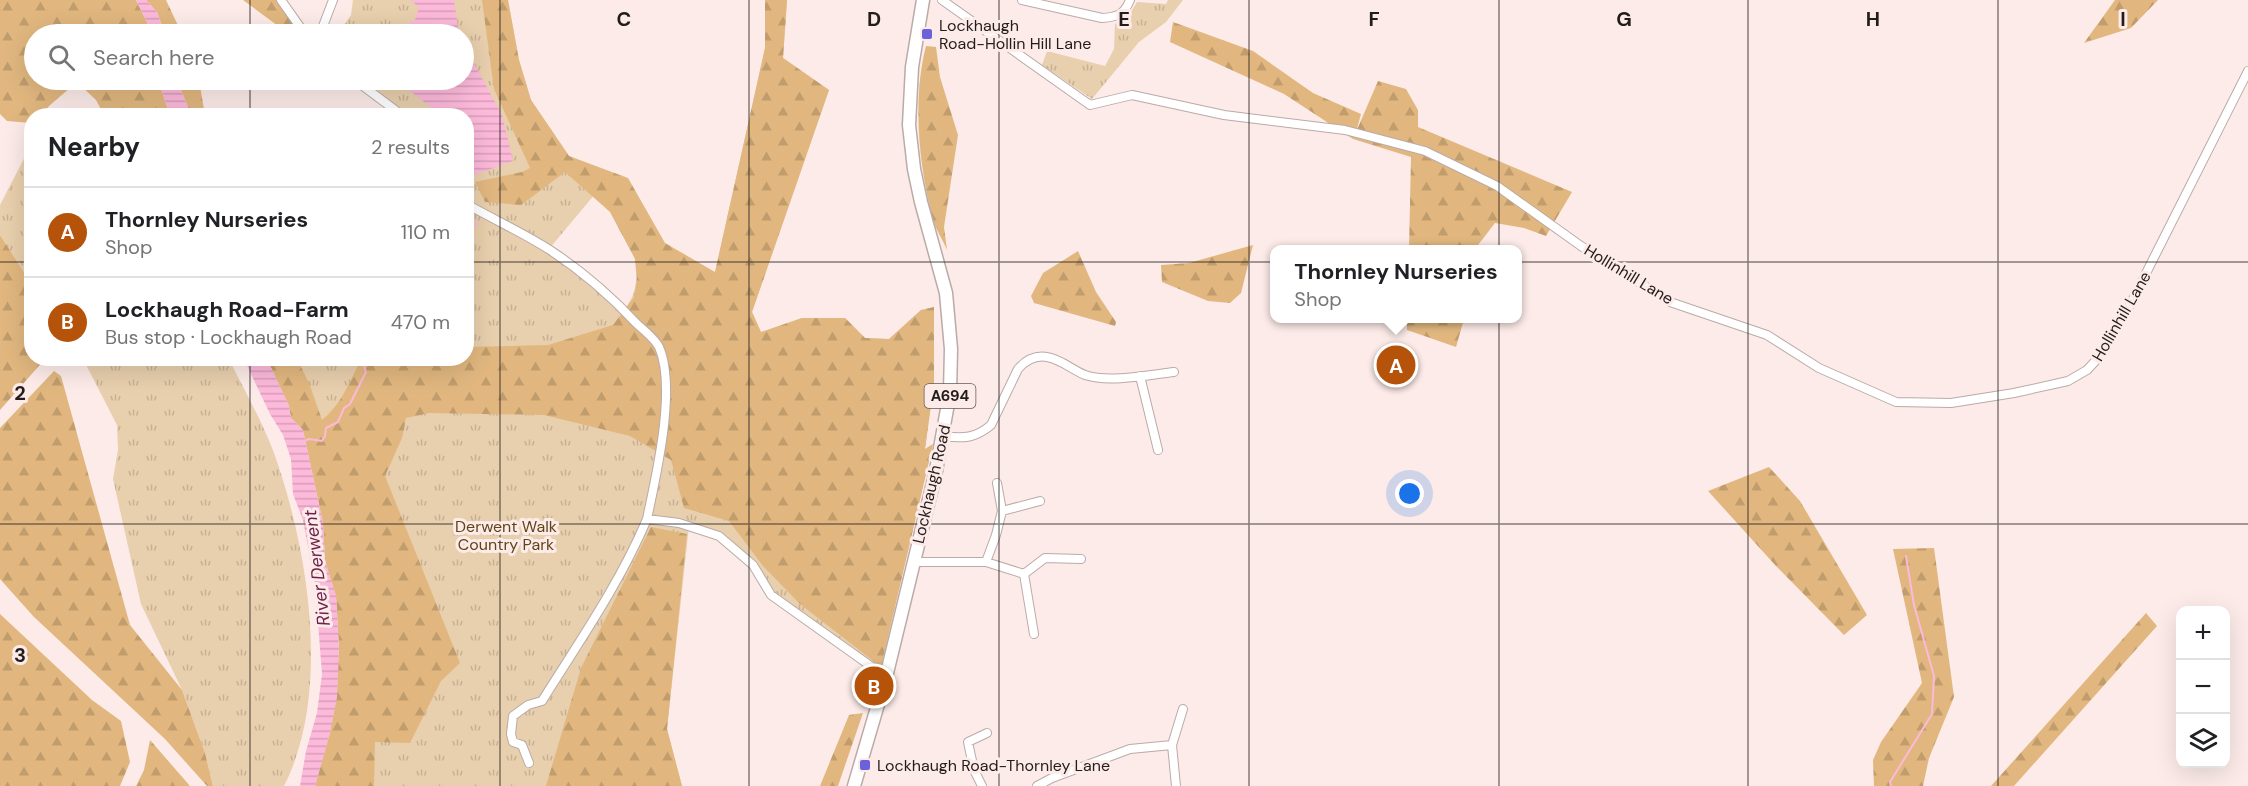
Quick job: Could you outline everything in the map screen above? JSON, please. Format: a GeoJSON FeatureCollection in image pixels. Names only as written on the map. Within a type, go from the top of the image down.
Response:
{"type":"FeatureCollection","features":[{"type":"Feature","properties":{"kind":"main road","name":"Lockhaugh Road"},"geometry":{"type":"LineString","coordinates":[[854,786],[886,677],[944,436],[950,392],[951,349],[946,293],[919,191],[909,125],[912,67],[923,0]]}},
{"type":"Feature","properties":{"kind":"street"},"geometry":{"type":"LineString","coordinates":[[281,0],[298,24]]}},
{"type":"Feature","properties":{"kind":"street"},"geometry":{"type":"LineString","coordinates":[[324,24],[333,0]]}},
{"type":"Feature","properties":{"kind":"street","name":"Hollinhill Lane"},"geometry":{"type":"LineString","coordinates":[[942,0],[1090,105],[1132,95],[1224,115],[1345,130],[1425,151],[1497,186],[1581,246],[1670,302],[1767,335],[1819,368],[1896,402],[1951,403],[2014,393],[2068,381],[2087,370],[2100,356],[2130,305],[2248,71]]}},
{"type":"Feature","properties":{"kind":"street"},"geometry":{"type":"LineString","coordinates":[[1022,0],[1050,2],[1102,18],[1115,18],[1126,10],[1130,0]]}},
{"type":"Feature","properties":{"kind":"street"},"geometry":{"type":"LineString","coordinates":[[368,90],[392,108]]}},
{"type":"Feature","properties":{"kind":"street"},"geometry":{"type":"LineString","coordinates":[[474,208],[549,249],[614,300],[659,346],[665,375],[664,420],[650,520],[610,592],[542,701],[528,705],[513,716],[511,734],[513,742],[522,745],[529,763]]}},
{"type":"Feature","properties":{"kind":"street"},"geometry":{"type":"LineString","coordinates":[[944,436],[973,437],[991,425],[1018,369],[1029,360],[1046,357],[1085,375],[1098,377],[1174,372]]}},
{"type":"Feature","properties":{"kind":"street"},"geometry":{"type":"LineString","coordinates":[[1140,376],[1158,450]]}},
{"type":"Feature","properties":{"kind":"street"},"geometry":{"type":"LineString","coordinates":[[986,562],[1002,511],[997,483]]}},
{"type":"Feature","properties":{"kind":"street"},"geometry":{"type":"LineString","coordinates":[[1002,511],[1040,501]]}},
{"type":"Feature","properties":{"kind":"street"},"geometry":{"type":"LineString","coordinates":[[650,520],[679,524],[719,536],[753,565],[771,595],[886,677]]}},
{"type":"Feature","properties":{"kind":"street"},"geometry":{"type":"LineString","coordinates":[[1024,574],[1045,558],[1081,559]]}},
{"type":"Feature","properties":{"kind":"street"},"geometry":{"type":"LineString","coordinates":[[913,562],[986,562],[1024,574]]}},
{"type":"Feature","properties":{"kind":"street"},"geometry":{"type":"LineString","coordinates":[[1024,574],[1034,634]]}},
{"type":"Feature","properties":{"kind":"street"},"geometry":{"type":"LineString","coordinates":[[1176,786],[1172,745],[1183,709]]}},
{"type":"Feature","properties":{"kind":"street"},"geometry":{"type":"LineString","coordinates":[[982,786],[974,770],[968,742],[987,734]]}},
{"type":"Feature","properties":{"kind":"street"},"geometry":{"type":"LineString","coordinates":[[1037,786],[1052,778],[1130,750],[1172,745]]}},
{"type":"Feature","properties":{"kind":"green space"},"geometry":{"type":"Polygon","coordinates":[[[0,0],[136,0],[147,24],[24,24],[24,90],[68,90],[48,108],[24,108],[24,122],[7,121],[0,114],[0,0]]]}},
{"type":"Feature","properties":{"kind":"green space"},"geometry":{"type":"Polygon","coordinates":[[[146,0],[166,0],[177,24],[161,24],[157,12],[146,0]]]}},
{"type":"Feature","properties":{"kind":"green space"},"geometry":{"type":"Polygon","coordinates":[[[243,0],[279,0],[297,24],[275,24],[243,0]]]}},
{"type":"Feature","properties":{"kind":"green space","name":"Derwent Walk Country Park"},"geometry":{"type":"Polygon","coordinates":[[[353,0],[508,0],[519,60],[531,100],[595,194],[549,249],[624,310],[636,286],[635,259],[715,272],[765,48],[765,0],[787,0],[783,58],[829,90],[752,312],[761,332],[802,318],[845,318],[865,338],[889,339],[921,310],[934,307],[934,383],[925,449],[933,444],[879,673],[771,595],[753,565],[719,536],[689,526],[667,729],[682,786],[315,786],[324,751],[336,683],[339,648],[336,596],[328,574],[323,523],[303,430],[291,418],[289,406],[270,366],[474,366],[474,108],[393,108],[369,90],[474,90],[474,24],[345,24],[351,15],[353,0]]]}},
{"type":"Feature","properties":{"kind":"green space"},"geometry":{"type":"Polygon","coordinates":[[[482,0],[508,0],[519,60],[531,100],[569,156],[628,178],[665,243],[715,272],[765,48],[765,0],[787,0],[783,58],[829,90],[752,312],[761,332],[802,318],[845,318],[865,338],[889,339],[921,310],[934,307],[934,383],[925,449],[933,444],[881,667],[800,604],[763,566],[729,521],[684,508],[671,460],[630,436],[544,415],[429,413],[406,418],[402,438],[385,476],[460,663],[441,681],[410,743],[375,742],[374,786],[315,786],[330,733],[337,696],[339,648],[336,596],[325,561],[323,523],[303,430],[291,418],[289,406],[270,366],[300,366],[322,420],[339,401],[358,366],[474,366],[474,347],[548,345],[613,325],[634,297],[637,278],[635,259],[610,212],[565,172],[521,205],[485,202],[475,182],[522,172],[530,168],[494,89],[482,0]]]}},
{"type":"Feature","properties":{"kind":"green space"},"geometry":{"type":"Polygon","coordinates":[[[1168,0],[1183,0],[1166,22],[1139,42],[1092,99],[1042,65],[1047,51],[1105,66],[1114,49],[1115,24],[1130,13],[1137,2],[1166,4],[1168,0]]]}},
{"type":"Feature","properties":{"kind":"green space"},"geometry":{"type":"Polygon","coordinates":[[[2115,0],[2158,0],[2131,28],[2084,43],[2115,0]]]}},
{"type":"Feature","properties":{"kind":"green space"},"geometry":{"type":"Polygon","coordinates":[[[1173,22],[1253,51],[1313,93],[1361,114],[1356,132],[1378,81],[1406,89],[1418,110],[1418,127],[1572,192],[1546,236],[1524,228],[1495,223],[1478,245],[1409,245],[1411,157],[1353,139],[1284,94],[1170,42],[1173,22]]]}},
{"type":"Feature","properties":{"kind":"green space"},"geometry":{"type":"Polygon","coordinates":[[[926,46],[936,47],[940,77],[958,135],[944,227],[947,250],[933,220],[921,156],[919,89],[926,46]]]}},
{"type":"Feature","properties":{"kind":"green space"},"geometry":{"type":"Polygon","coordinates":[[[85,90],[161,90],[168,108],[100,108],[85,90]]]}},
{"type":"Feature","properties":{"kind":"green space"},"geometry":{"type":"Polygon","coordinates":[[[181,90],[201,90],[204,108],[188,108],[181,90]]]}},
{"type":"Feature","properties":{"kind":"green space"},"geometry":{"type":"Polygon","coordinates":[[[24,159],[24,272],[0,235],[0,205],[24,159]]]}},
{"type":"Feature","properties":{"kind":"green space"},"geometry":{"type":"Polygon","coordinates":[[[0,235],[24,272],[24,366],[39,366],[0,410],[0,235]]]}},
{"type":"Feature","properties":{"kind":"green space"},"geometry":{"type":"Polygon","coordinates":[[[1253,245],[1241,293],[1230,303],[1208,301],[1162,282],[1161,265],[1189,263],[1253,245]]]}},
{"type":"Feature","properties":{"kind":"green space"},"geometry":{"type":"Polygon","coordinates":[[[1078,251],[1096,292],[1116,322],[1115,326],[1034,303],[1031,296],[1043,273],[1078,251]]]}},
{"type":"Feature","properties":{"kind":"green space"},"geometry":{"type":"Polygon","coordinates":[[[1407,323],[1463,323],[1456,347],[1407,330],[1407,323]]]}},
{"type":"Feature","properties":{"kind":"green space"},"geometry":{"type":"Polygon","coordinates":[[[87,366],[232,366],[264,429],[274,453],[297,532],[310,620],[311,664],[307,708],[299,749],[284,786],[213,786],[205,753],[182,690],[141,604],[113,479],[118,450],[117,425],[87,366]]]}},
{"type":"Feature","properties":{"kind":"green space"},"geometry":{"type":"Polygon","coordinates":[[[54,371],[61,376],[130,625],[182,690],[205,753],[213,786],[207,786],[165,739],[34,617],[0,579],[0,428],[54,371]]]}},
{"type":"Feature","properties":{"kind":"green space"},"geometry":{"type":"Polygon","coordinates":[[[1769,467],[1800,501],[1867,615],[1844,635],[1776,566],[1708,491],[1769,467]]]}},
{"type":"Feature","properties":{"kind":"green space"},"geometry":{"type":"Polygon","coordinates":[[[651,527],[687,534],[667,729],[682,786],[546,786],[581,668],[651,527]]]}},
{"type":"Feature","properties":{"kind":"green space"},"geometry":{"type":"Polygon","coordinates":[[[1934,548],[1954,697],[1929,758],[1923,786],[1874,786],[1873,760],[1881,742],[1922,683],[1893,549],[1934,548]]]}},
{"type":"Feature","properties":{"kind":"green space"},"geometry":{"type":"Polygon","coordinates":[[[2146,613],[2157,626],[2014,786],[1991,786],[2146,613]]]}},
{"type":"Feature","properties":{"kind":"green space"},"geometry":{"type":"Polygon","coordinates":[[[0,614],[92,700],[121,721],[130,762],[120,786],[0,786],[0,614]]]}},
{"type":"Feature","properties":{"kind":"green space"},"geometry":{"type":"Polygon","coordinates":[[[863,713],[838,786],[820,786],[849,715],[863,713]]]}},
{"type":"Feature","properties":{"kind":"green space"},"geometry":{"type":"Polygon","coordinates":[[[150,740],[190,786],[136,786],[144,770],[150,740]]]}},
{"type":"Feature","properties":{"kind":"water"},"geometry":{"type":"Polygon","coordinates":[[[136,0],[146,0],[157,12],[161,24],[147,24],[136,0]]]}},
{"type":"Feature","properties":{"kind":"water"},"geometry":{"type":"Polygon","coordinates":[[[410,0],[454,0],[458,24],[409,24],[415,20],[419,7],[410,0]]]}},
{"type":"Feature","properties":{"kind":"water"},"geometry":{"type":"Polygon","coordinates":[[[474,63],[502,115],[513,161],[474,175],[474,108],[432,108],[409,90],[474,90],[474,63]]]}},
{"type":"Feature","properties":{"kind":"water"},"geometry":{"type":"Polygon","coordinates":[[[161,90],[181,90],[188,108],[168,108],[161,90]]]}},
{"type":"Feature","properties":{"kind":"water","name":"River Derwent"},"geometry":{"type":"Polygon","coordinates":[[[247,366],[270,366],[289,406],[291,418],[303,430],[323,523],[325,561],[336,596],[339,648],[337,696],[330,733],[315,786],[300,786],[306,751],[317,713],[322,674],[315,584],[303,520],[293,494],[291,459],[283,435],[270,414],[247,366]]]}},
{"type":"Feature","properties":{"kind":"waterway"},"geometry":{"type":"LineString","coordinates":[[474,228],[476,220]]}},
{"type":"Feature","properties":{"kind":"waterway"},"geometry":{"type":"LineString","coordinates":[[302,442],[309,439],[322,441],[326,428],[338,422],[366,372],[364,366]]}},
{"type":"Feature","properties":{"kind":"waterway"},"geometry":{"type":"LineString","coordinates":[[1891,786],[1890,782],[1932,714],[1934,676],[1914,605],[1906,556]]}},
{"type":"Feature","properties":{"kind":"place","name":"Lockhaugh Road-Hollin Hill Lane"},"geometry":{"type":"Point","coordinates":[927,34]}},
{"type":"Feature","properties":{"kind":"place","name":"Thornley Nurseries"},"geometry":{"type":"Point","coordinates":[1396,365]}},
{"type":"Feature","properties":{"kind":"place","name":"Lockhaugh Road-Farm"},"geometry":{"type":"Point","coordinates":[874,686]}},
{"type":"Feature","properties":{"kind":"place","name":"Lockhaugh Road-Thornley Lane"},"geometry":{"type":"Point","coordinates":[865,765]}}]}
